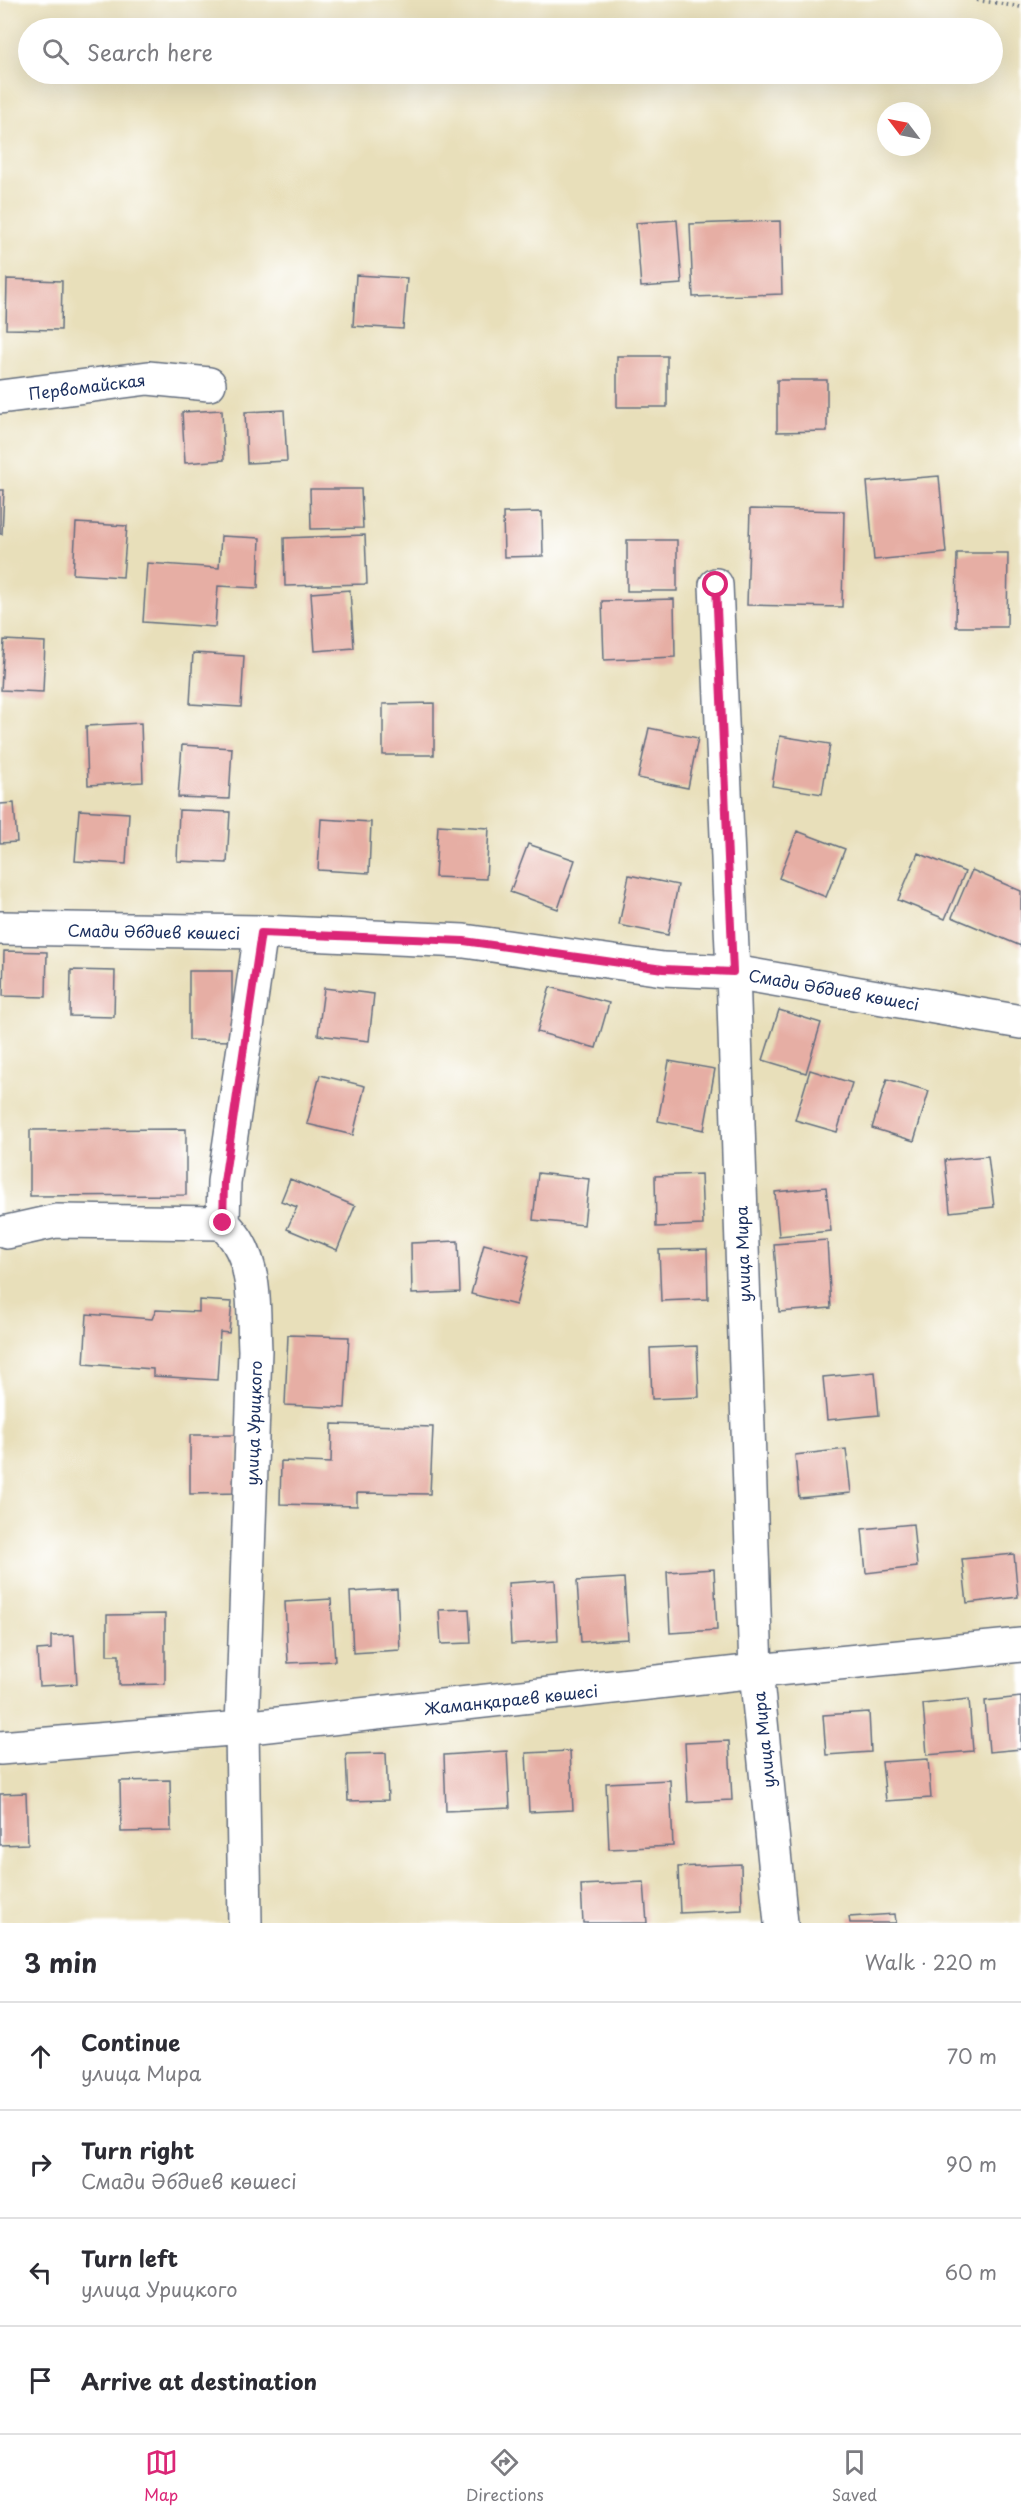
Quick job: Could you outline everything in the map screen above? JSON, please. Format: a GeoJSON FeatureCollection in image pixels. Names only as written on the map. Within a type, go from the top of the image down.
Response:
{"type":"FeatureCollection","features":[{"type":"Feature","properties":{"kind":"street","name":"Первомайская"},"geometry":{"type":"LineString","coordinates":[[0,397],[148,378],[209,384]]}},
{"type":"Feature","properties":{"kind":"street","name":"улица Мира"},"geometry":{"type":"LineString","coordinates":[[716,585],[733,972],[756,1671],[781,1923]]}},
{"type":"Feature","properties":{"kind":"street","name":"Смади Әбдиев көшесі"},"geometry":{"type":"LineString","coordinates":[[0,928],[261,933],[464,941],[663,969],[733,972],[1021,1022]]}},
{"type":"Feature","properties":{"kind":"street"},"geometry":{"type":"LineString","coordinates":[[7,1232],[56,1221],[223,1223],[224,1182],[261,933]]}},
{"type":"Feature","properties":{"kind":"street","name":"улица Урицкого"},"geometry":{"type":"LineString","coordinates":[[223,1223],[238,1242],[248,1264],[253,1293],[255,1350],[242,1728],[245,1923]]}},
{"type":"Feature","properties":{"kind":"street","name":"Жаманқараев көшесі"},"geometry":{"type":"LineString","coordinates":[[0,1748],[242,1728],[756,1671],[1021,1645]]}},
{"type":"Feature","properties":{"kind":"path"},"geometry":{"type":"LineString","coordinates":[[977,0],[1021,7]]}},
{"type":"Feature","properties":{"kind":"building"},"geometry":{"type":"Polygon","coordinates":[[[677,220],[682,284],[641,287],[636,223],[677,220]]]}},
{"type":"Feature","properties":{"kind":"building"},"geometry":{"type":"Polygon","coordinates":[[[780,221],[782,294],[693,297],[690,224],[780,221]]]}},
{"type":"Feature","properties":{"kind":"building"},"geometry":{"type":"Polygon","coordinates":[[[356,275],[407,278],[403,329],[353,326],[356,275]]]}},
{"type":"Feature","properties":{"kind":"building"},"geometry":{"type":"Polygon","coordinates":[[[7,279],[62,281],[61,330],[6,329],[7,279]]]}},
{"type":"Feature","properties":{"kind":"building"},"geometry":{"type":"Polygon","coordinates":[[[617,356],[667,356],[667,407],[617,407],[617,356]]]}},
{"type":"Feature","properties":{"kind":"building"},"geometry":{"type":"Polygon","coordinates":[[[777,380],[827,380],[827,431],[777,432],[777,380]]]}},
{"type":"Feature","properties":{"kind":"building"},"geometry":{"type":"Polygon","coordinates":[[[222,410],[224,460],[185,463],[182,412],[222,410]]]}},
{"type":"Feature","properties":{"kind":"building"},"geometry":{"type":"Polygon","coordinates":[[[284,410],[287,461],[247,463],[245,412],[284,410]]]}},
{"type":"Feature","properties":{"kind":"building"},"geometry":{"type":"Polygon","coordinates":[[[939,476],[946,553],[874,560],[867,482],[939,476]]]}},
{"type":"Feature","properties":{"kind":"building"},"geometry":{"type":"Polygon","coordinates":[[[310,489],[361,489],[363,528],[311,529],[310,489]]]}},
{"type":"Feature","properties":{"kind":"building"},"geometry":{"type":"Polygon","coordinates":[[[0,490],[4,490],[2,534],[0,534],[0,490]]]}},
{"type":"Feature","properties":{"kind":"building"},"geometry":{"type":"Polygon","coordinates":[[[750,509],[844,511],[842,607],[747,605],[750,509]]]}},
{"type":"Feature","properties":{"kind":"building"},"geometry":{"type":"Polygon","coordinates":[[[542,512],[543,556],[504,557],[503,513],[542,512]]]}},
{"type":"Feature","properties":{"kind":"building"},"geometry":{"type":"Polygon","coordinates":[[[76,523],[127,526],[123,577],[73,574],[76,523]]]}},
{"type":"Feature","properties":{"kind":"building"},"geometry":{"type":"Polygon","coordinates":[[[365,535],[367,584],[285,586],[284,538],[365,535]]]}},
{"type":"Feature","properties":{"kind":"building"},"geometry":{"type":"Polygon","coordinates":[[[221,536],[260,538],[258,588],[218,586],[215,627],[143,622],[147,563],[219,568],[221,536]]]}},
{"type":"Feature","properties":{"kind":"building"},"geometry":{"type":"Polygon","coordinates":[[[627,540],[677,540],[677,591],[627,591],[627,540]]]}},
{"type":"Feature","properties":{"kind":"building"},"geometry":{"type":"Polygon","coordinates":[[[957,553],[1008,553],[1007,627],[956,627],[957,553]]]}},
{"type":"Feature","properties":{"kind":"building"},"geometry":{"type":"Polygon","coordinates":[[[350,590],[354,648],[315,651],[311,593],[350,590]]]}},
{"type":"Feature","properties":{"kind":"building"},"geometry":{"type":"Polygon","coordinates":[[[674,599],[675,657],[604,660],[602,601],[674,599]]]}},
{"type":"Feature","properties":{"kind":"building"},"geometry":{"type":"Polygon","coordinates":[[[4,640],[45,642],[43,692],[1,690],[4,640]]]}},
{"type":"Feature","properties":{"kind":"building"},"geometry":{"type":"Polygon","coordinates":[[[193,653],[244,656],[241,707],[190,704],[193,653]]]}},
{"type":"Feature","properties":{"kind":"building"},"geometry":{"type":"Polygon","coordinates":[[[434,703],[434,755],[383,755],[383,704],[434,703]]]}},
{"type":"Feature","properties":{"kind":"building"},"geometry":{"type":"Polygon","coordinates":[[[141,723],[143,782],[88,785],[86,726],[141,723]]]}},
{"type":"Feature","properties":{"kind":"building"},"geometry":{"type":"Polygon","coordinates":[[[649,728],[698,738],[688,788],[638,778],[649,728]]]}},
{"type":"Feature","properties":{"kind":"building"},"geometry":{"type":"Polygon","coordinates":[[[780,736],[830,744],[822,794],[772,786],[780,736]]]}},
{"type":"Feature","properties":{"kind":"building"},"geometry":{"type":"Polygon","coordinates":[[[182,745],[232,748],[229,799],[178,797],[182,745]]]}},
{"type":"Feature","properties":{"kind":"building"},"geometry":{"type":"Polygon","coordinates":[[[14,803],[17,842],[0,843],[0,804],[14,803]]]}},
{"type":"Feature","properties":{"kind":"building"},"geometry":{"type":"Polygon","coordinates":[[[79,810],[129,813],[126,864],[75,861],[79,810]]]}},
{"type":"Feature","properties":{"kind":"building"},"geometry":{"type":"Polygon","coordinates":[[[179,810],[230,812],[227,863],[177,861],[179,810]]]}},
{"type":"Feature","properties":{"kind":"building"},"geometry":{"type":"Polygon","coordinates":[[[321,819],[371,822],[369,873],[318,870],[321,819]]]}},
{"type":"Feature","properties":{"kind":"building"},"geometry":{"type":"Polygon","coordinates":[[[438,825],[489,828],[486,879],[435,877],[438,825]]]}},
{"type":"Feature","properties":{"kind":"building"},"geometry":{"type":"Polygon","coordinates":[[[797,831],[845,849],[826,897],[779,878],[797,831]]]}},
{"type":"Feature","properties":{"kind":"building"},"geometry":{"type":"Polygon","coordinates":[[[528,844],[575,860],[558,909],[510,892],[528,844]]]}},
{"type":"Feature","properties":{"kind":"building"},"geometry":{"type":"Polygon","coordinates":[[[918,853],[965,872],[945,919],[898,900],[918,853]]]}},
{"type":"Feature","properties":{"kind":"building"},"geometry":{"type":"Polygon","coordinates":[[[972,870],[1021,891],[1021,946],[952,917],[972,870]]]}},
{"type":"Feature","properties":{"kind":"building"},"geometry":{"type":"Polygon","coordinates":[[[629,875],[678,885],[668,935],[619,925],[629,875]]]}},
{"type":"Feature","properties":{"kind":"building"},"geometry":{"type":"Polygon","coordinates":[[[4,951],[47,952],[46,997],[3,996],[4,951]]]}},
{"type":"Feature","properties":{"kind":"building"},"geometry":{"type":"Polygon","coordinates":[[[71,970],[115,971],[114,1017],[70,1016],[71,970]]]}},
{"type":"Feature","properties":{"kind":"building"},"geometry":{"type":"Polygon","coordinates":[[[189,971],[232,971],[232,1041],[189,1040],[189,971]]]}},
{"type":"Feature","properties":{"kind":"building"},"geometry":{"type":"Polygon","coordinates":[[[550,987],[609,1003],[596,1048],[537,1032],[550,987]]]}},
{"type":"Feature","properties":{"kind":"building"},"geometry":{"type":"Polygon","coordinates":[[[324,988],[374,994],[369,1041],[318,1035],[324,988]]]}},
{"type":"Feature","properties":{"kind":"building"},"geometry":{"type":"Polygon","coordinates":[[[779,1010],[821,1023],[806,1073],[763,1060],[779,1010]]]}},
{"type":"Feature","properties":{"kind":"building"},"geometry":{"type":"Polygon","coordinates":[[[669,1061],[715,1069],[704,1130],[658,1121],[669,1061]]]}},
{"type":"Feature","properties":{"kind":"building"},"geometry":{"type":"Polygon","coordinates":[[[810,1070],[852,1083],[837,1132],[795,1120],[810,1070]]]}},
{"type":"Feature","properties":{"kind":"building"},"geometry":{"type":"Polygon","coordinates":[[[320,1075],[365,1086],[353,1135],[307,1124],[320,1075]]]}},
{"type":"Feature","properties":{"kind":"building"},"geometry":{"type":"Polygon","coordinates":[[[887,1079],[929,1091],[914,1141],[872,1128],[887,1079]]]}},
{"type":"Feature","properties":{"kind":"building"},"geometry":{"type":"Polygon","coordinates":[[[186,1129],[186,1195],[30,1196],[30,1130],[186,1129]]]}},
{"type":"Feature","properties":{"kind":"building"},"geometry":{"type":"Polygon","coordinates":[[[988,1156],[994,1207],[950,1212],[945,1160],[988,1156]]]}},
{"type":"Feature","properties":{"kind":"building"},"geometry":{"type":"Polygon","coordinates":[[[538,1173],[589,1179],[584,1225],[533,1220],[538,1173]]]}},
{"type":"Feature","properties":{"kind":"building"},"geometry":{"type":"Polygon","coordinates":[[[701,1174],[703,1225],[656,1227],[655,1176],[701,1174]]]}},
{"type":"Feature","properties":{"kind":"building"},"geometry":{"type":"Polygon","coordinates":[[[290,1179],[355,1206],[337,1250],[287,1229],[297,1207],[281,1201],[290,1179]]]}},
{"type":"Feature","properties":{"kind":"building"},"geometry":{"type":"Polygon","coordinates":[[[826,1187],[831,1231],[779,1236],[775,1192],[826,1187]]]}},
{"type":"Feature","properties":{"kind":"building"},"geometry":{"type":"Polygon","coordinates":[[[827,1240],[831,1308],[779,1312],[774,1244],[827,1240]]]}},
{"type":"Feature","properties":{"kind":"building"},"geometry":{"type":"Polygon","coordinates":[[[458,1241],[460,1292],[412,1294],[411,1243],[458,1241]]]}},
{"type":"Feature","properties":{"kind":"building"},"geometry":{"type":"Polygon","coordinates":[[[484,1244],[529,1256],[516,1305],[471,1294],[484,1244]]]}},
{"type":"Feature","properties":{"kind":"building"},"geometry":{"type":"Polygon","coordinates":[[[707,1249],[708,1299],[661,1301],[659,1250],[707,1249]]]}},
{"type":"Feature","properties":{"kind":"building"},"geometry":{"type":"Polygon","coordinates":[[[199,1300],[232,1302],[229,1333],[220,1332],[217,1380],[153,1376],[153,1369],[84,1364],[87,1314],[152,1319],[156,1310],[199,1312],[199,1300]]]}},
{"type":"Feature","properties":{"kind":"building"},"geometry":{"type":"Polygon","coordinates":[[[288,1335],[349,1337],[345,1408],[285,1405],[288,1335]]]}},
{"type":"Feature","properties":{"kind":"building"},"geometry":{"type":"Polygon","coordinates":[[[697,1346],[699,1397],[652,1399],[650,1348],[697,1346]]]}},
{"type":"Feature","properties":{"kind":"building"},"geometry":{"type":"Polygon","coordinates":[[[875,1372],[879,1415],[827,1420],[823,1377],[875,1372]]]}},
{"type":"Feature","properties":{"kind":"building"},"geometry":{"type":"Polygon","coordinates":[[[332,1424],[433,1427],[430,1494],[357,1493],[357,1506],[280,1504],[281,1461],[331,1463],[332,1424]]]}},
{"type":"Feature","properties":{"kind":"building"},"geometry":{"type":"Polygon","coordinates":[[[190,1435],[238,1435],[238,1493],[190,1494],[190,1435]]]}},
{"type":"Feature","properties":{"kind":"building"},"geometry":{"type":"Polygon","coordinates":[[[846,1449],[851,1493],[799,1498],[795,1455],[846,1449]]]}},
{"type":"Feature","properties":{"kind":"building"},"geometry":{"type":"Polygon","coordinates":[[[913,1524],[917,1567],[866,1573],[862,1529],[913,1524]]]}},
{"type":"Feature","properties":{"kind":"building"},"geometry":{"type":"Polygon","coordinates":[[[1014,1554],[1018,1597],[967,1603],[962,1559],[1014,1554]]]}},
{"type":"Feature","properties":{"kind":"building"},"geometry":{"type":"Polygon","coordinates":[[[714,1569],[717,1630],[670,1633],[667,1572],[714,1569]]]}},
{"type":"Feature","properties":{"kind":"building"},"geometry":{"type":"Polygon","coordinates":[[[624,1578],[628,1639],[581,1642],[577,1581],[624,1578]]]}},
{"type":"Feature","properties":{"kind":"building"},"geometry":{"type":"Polygon","coordinates":[[[555,1580],[558,1641],[511,1644],[508,1583],[555,1580]]]}},
{"type":"Feature","properties":{"kind":"building"},"geometry":{"type":"Polygon","coordinates":[[[397,1589],[400,1650],[353,1653],[350,1592],[397,1589]]]}},
{"type":"Feature","properties":{"kind":"building"},"geometry":{"type":"Polygon","coordinates":[[[331,1599],[335,1661],[288,1663],[285,1602],[331,1599]]]}},
{"type":"Feature","properties":{"kind":"building"},"geometry":{"type":"Polygon","coordinates":[[[469,1609],[471,1643],[441,1644],[439,1610],[469,1609]]]}},
{"type":"Feature","properties":{"kind":"building"},"geometry":{"type":"Polygon","coordinates":[[[165,1614],[165,1684],[119,1685],[119,1655],[107,1655],[107,1615],[165,1614]]]}},
{"type":"Feature","properties":{"kind":"building"},"geometry":{"type":"Polygon","coordinates":[[[74,1635],[77,1684],[39,1686],[37,1650],[51,1649],[51,1636],[74,1635]]]}},
{"type":"Feature","properties":{"kind":"building"},"geometry":{"type":"Polygon","coordinates":[[[1021,1697],[1021,1749],[989,1752],[985,1701],[1021,1697]]]}},
{"type":"Feature","properties":{"kind":"building"},"geometry":{"type":"Polygon","coordinates":[[[969,1699],[973,1751],[927,1755],[923,1704],[969,1699]]]}},
{"type":"Feature","properties":{"kind":"building"},"geometry":{"type":"Polygon","coordinates":[[[869,1712],[871,1752],[826,1755],[823,1715],[869,1712]]]}},
{"type":"Feature","properties":{"kind":"building"},"geometry":{"type":"Polygon","coordinates":[[[729,1741],[732,1800],[688,1802],[685,1743],[729,1741]]]}},
{"type":"Feature","properties":{"kind":"building"},"geometry":{"type":"Polygon","coordinates":[[[507,1751],[510,1808],[446,1811],[444,1755],[507,1751]]]}},
{"type":"Feature","properties":{"kind":"building"},"geometry":{"type":"Polygon","coordinates":[[[570,1751],[573,1810],[529,1812],[526,1753],[570,1751]]]}},
{"type":"Feature","properties":{"kind":"building"},"geometry":{"type":"Polygon","coordinates":[[[386,1753],[388,1800],[348,1801],[346,1754],[386,1753]]]}},
{"type":"Feature","properties":{"kind":"building"},"geometry":{"type":"Polygon","coordinates":[[[928,1759],[931,1798],[886,1801],[882,1762],[928,1759]]]}},
{"type":"Feature","properties":{"kind":"building"},"geometry":{"type":"Polygon","coordinates":[[[170,1780],[171,1831],[121,1832],[120,1781],[170,1780]]]}},
{"type":"Feature","properties":{"kind":"building"},"geometry":{"type":"Polygon","coordinates":[[[670,1780],[673,1846],[609,1849],[606,1783],[670,1780]]]}},
{"type":"Feature","properties":{"kind":"building"},"geometry":{"type":"Polygon","coordinates":[[[26,1793],[28,1844],[0,1845],[0,1794],[26,1793]]]}},
{"type":"Feature","properties":{"kind":"building"},"geometry":{"type":"Polygon","coordinates":[[[741,1864],[742,1910],[680,1913],[678,1867],[741,1864]]]}},
{"type":"Feature","properties":{"kind":"building"},"geometry":{"type":"Polygon","coordinates":[[[644,1882],[647,1923],[583,1923],[581,1885],[644,1882]]]}},
{"type":"Feature","properties":{"kind":"building"},"geometry":{"type":"Polygon","coordinates":[[[895,1914],[896,1923],[850,1923],[849,1917],[895,1914]]]}},
{"type":"Feature","properties":{"kind":"route"},"geometry":{"type":"LineString","coordinates":[[223,1223],[224,1182],[261,933],[464,941],[663,969],[733,972],[716,585]]}}]}
